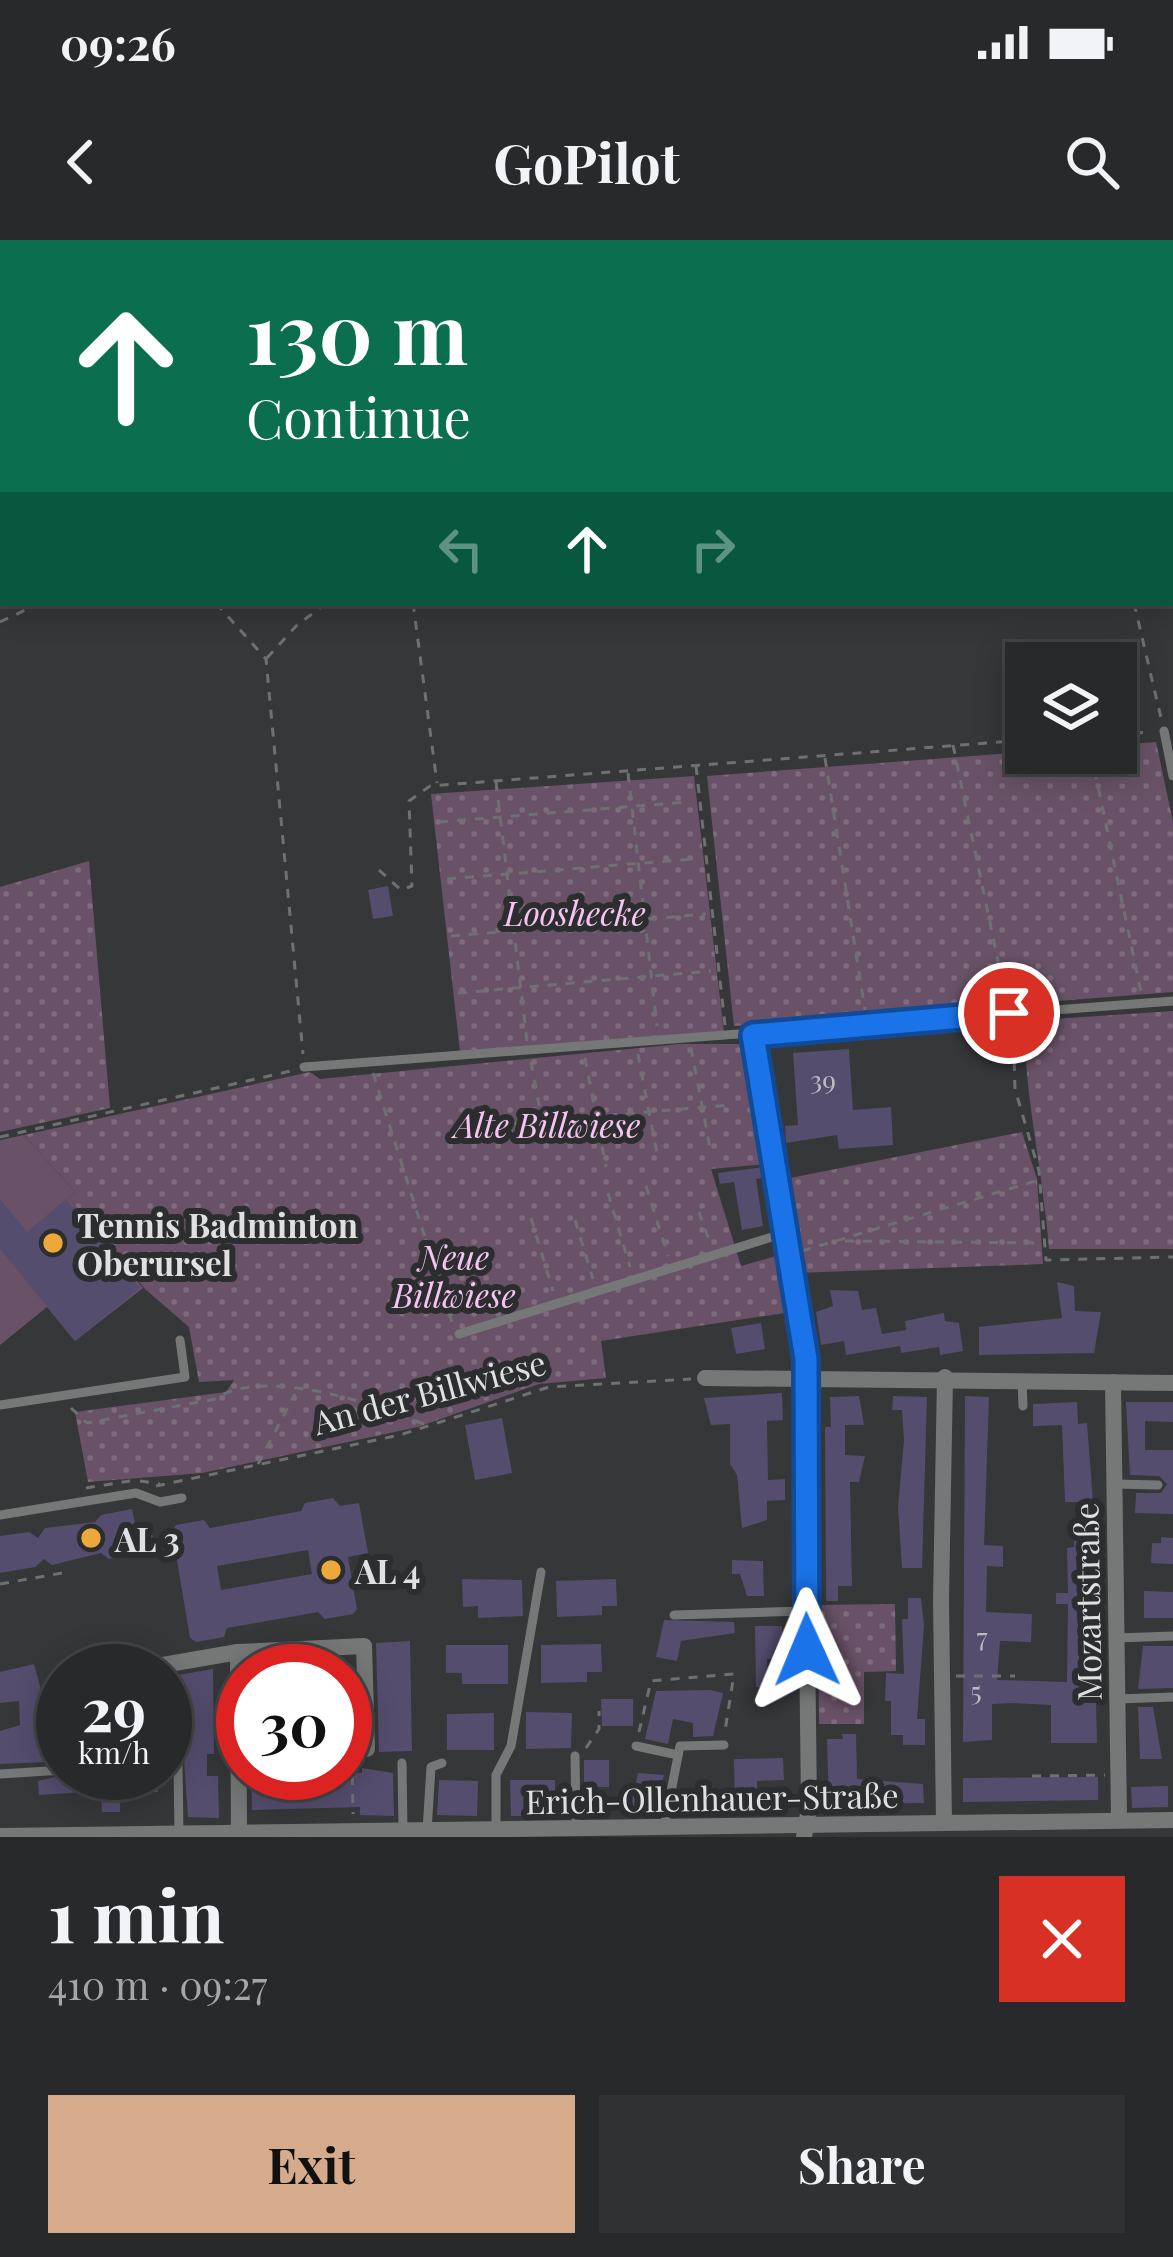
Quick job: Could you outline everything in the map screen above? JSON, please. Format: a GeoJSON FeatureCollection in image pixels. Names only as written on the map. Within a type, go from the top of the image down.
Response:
{"type":"FeatureCollection","features":[{"type":"Feature","properties":{"kind":"street"},"geometry":{"type":"LineString","coordinates":[[804,1376],[805,1832]]}},
{"type":"Feature","properties":{"kind":"street"},"geometry":{"type":"LineString","coordinates":[[944,1823],[945,1377]]}},
{"type":"Feature","properties":{"kind":"street"},"geometry":{"type":"LineString","coordinates":[[705,1378],[1173,1383]]}},
{"type":"Feature","properties":{"kind":"street","name":"Mozartstraße"},"geometry":{"type":"LineString","coordinates":[[1113,1382],[1119,1820]]}},
{"type":"Feature","properties":{"kind":"street"},"geometry":{"type":"LineString","coordinates":[[246,1800],[248,1835]]}},
{"type":"Feature","properties":{"kind":"street","name":"Erich-Ollenhauer-Straße"},"geometry":{"type":"LineString","coordinates":[[0,1836],[664,1827],[696,1832],[805,1832],[944,1823],[1076,1829],[1119,1820],[1173,1820]]}},
{"type":"Feature","properties":{"kind":"lane"},"geometry":{"type":"LineString","coordinates":[[1164,731],[1173,776]]}},
{"type":"Feature","properties":{"kind":"lane"},"geometry":{"type":"LineString","coordinates":[[304,1067],[370,1066],[1173,1000]]}},
{"type":"Feature","properties":{"kind":"lane"},"geometry":{"type":"LineString","coordinates":[[753,1035],[806,1359],[804,1376]]}},
{"type":"Feature","properties":{"kind":"lane"},"geometry":{"type":"LineString","coordinates":[[459,1334],[785,1233]]}},
{"type":"Feature","properties":{"kind":"lane"},"geometry":{"type":"LineString","coordinates":[[0,1405],[185,1377],[180,1340]]}},
{"type":"Feature","properties":{"kind":"lane"},"geometry":{"type":"LineString","coordinates":[[1022,1380],[1023,1406]]}},
{"type":"Feature","properties":{"kind":"lane"},"geometry":{"type":"LineString","coordinates":[[1114,1484],[1158,1485]]}},
{"type":"Feature","properties":{"kind":"lane"},"geometry":{"type":"LineString","coordinates":[[0,1515],[136,1493],[160,1502],[182,1498]]}},
{"type":"Feature","properties":{"kind":"lane"},"geometry":{"type":"LineString","coordinates":[[487,1832],[496,1775],[511,1746],[541,1571]]}},
{"type":"Feature","properties":{"kind":"lane"},"geometry":{"type":"LineString","coordinates":[[674,1615],[806,1611]]}},
{"type":"Feature","properties":{"kind":"lane"},"geometry":{"type":"LineString","coordinates":[[1116,1637],[1173,1636]]}},
{"type":"Feature","properties":{"kind":"lane"},"geometry":{"type":"LineString","coordinates":[[1118,1699],[1173,1697]]}},
{"type":"Feature","properties":{"kind":"lane"},"geometry":{"type":"LineString","coordinates":[[664,1827],[680,1746],[724,1745]]}},
{"type":"Feature","properties":{"kind":"lane"},"geometry":{"type":"LineString","coordinates":[[636,1746],[678,1755]]}},
{"type":"Feature","properties":{"kind":"lane"},"geometry":{"type":"LineString","coordinates":[[575,1756],[576,1828]]}},
{"type":"Feature","properties":{"kind":"lane"},"geometry":{"type":"LineString","coordinates":[[401,1763],[403,1831]]}},
{"type":"Feature","properties":{"kind":"lane"},"geometry":{"type":"LineString","coordinates":[[427,1831],[427,1776],[431,1767],[442,1763]]}},
{"type":"Feature","properties":{"kind":"lane"},"geometry":{"type":"LineString","coordinates":[[0,1774],[36,1772]]}},
{"type":"Feature","properties":{"kind":"lane"},"geometry":{"type":"LineString","coordinates":[[179,1800],[179,1834]]}},
{"type":"Feature","properties":{"kind":"path"},"geometry":{"type":"LineString","coordinates":[[0,622],[34,606]]}},
{"type":"Feature","properties":{"kind":"path"},"geometry":{"type":"LineString","coordinates":[[0,1137],[304,1067],[266,659],[220,606]]}},
{"type":"Feature","properties":{"kind":"path"},"geometry":{"type":"LineString","coordinates":[[266,659],[296,625],[323,606]]}},
{"type":"Feature","properties":{"kind":"path"},"geometry":{"type":"LineString","coordinates":[[413,606],[437,785]]}},
{"type":"Feature","properties":{"kind":"path"},"geometry":{"type":"LineString","coordinates":[[1135,606],[1164,731],[1137,733]]}},
{"type":"Feature","properties":{"kind":"path"},"geometry":{"type":"LineString","coordinates":[[379,870],[401,890],[412,886],[409,801],[420,789],[437,785],[1005,741]]}},
{"type":"Feature","properties":{"kind":"path"},"geometry":{"type":"LineString","coordinates":[[952,745],[1009,1013],[1016,1089],[1040,1179],[1046,1260],[1173,1257]]}},
{"type":"Feature","properties":{"kind":"path"},"geometry":{"type":"LineString","coordinates":[[825,756],[867,1023]]}},
{"type":"Feature","properties":{"kind":"path"},"geometry":{"type":"LineString","coordinates":[[696,765],[726,1037]]}},
{"type":"Feature","properties":{"kind":"path"},"geometry":{"type":"LineString","coordinates":[[628,771],[659,1042]]}},
{"type":"Feature","properties":{"kind":"path"},"geometry":{"type":"LineString","coordinates":[[1095,774],[1143,1003]]}},
{"type":"Feature","properties":{"kind":"path"},"geometry":{"type":"LineString","coordinates":[[496,780],[520,987],[542,1121]]}},
{"type":"Feature","properties":{"kind":"path"},"geometry":{"type":"LineString","coordinates":[[439,822],[687,802]]}},
{"type":"Feature","properties":{"kind":"path"},"geometry":{"type":"LineString","coordinates":[[447,879],[692,859]]}},
{"type":"Feature","properties":{"kind":"path"},"geometry":{"type":"LineString","coordinates":[[451,936],[706,914]]}},
{"type":"Feature","properties":{"kind":"path"},"geometry":{"type":"LineString","coordinates":[[458,993],[711,971]]}},
{"type":"Feature","properties":{"kind":"path"},"geometry":{"type":"LineString","coordinates":[[690,1040],[711,1153]]}},
{"type":"Feature","properties":{"kind":"path"},"geometry":{"type":"LineString","coordinates":[[638,1052],[658,1159]]}},
{"type":"Feature","properties":{"kind":"path"},"geometry":{"type":"LineString","coordinates":[[584,1056],[606,1167]]}},
{"type":"Feature","properties":{"kind":"path"},"geometry":{"type":"LineString","coordinates":[[370,1066],[448,1322],[459,1334]]}},
{"type":"Feature","properties":{"kind":"path"},"geometry":{"type":"LineString","coordinates":[[490,1126],[729,1105]]}},
{"type":"Feature","properties":{"kind":"path"},"geometry":{"type":"LineString","coordinates":[[788,1255],[1040,1179]]}},
{"type":"Feature","properties":{"kind":"path"},"geometry":{"type":"LineString","coordinates":[[646,1186],[672,1270]]}},
{"type":"Feature","properties":{"kind":"path"},"geometry":{"type":"LineString","coordinates":[[608,1193],[634,1281]]}},
{"type":"Feature","properties":{"kind":"path"},"geometry":{"type":"LineString","coordinates":[[699,1212],[714,1256]]}},
{"type":"Feature","properties":{"kind":"path"},"geometry":{"type":"LineString","coordinates":[[531,1219],[556,1305]]}},
{"type":"Feature","properties":{"kind":"path"},"geometry":{"type":"LineString","coordinates":[[575,1220],[597,1292]]}},
{"type":"Feature","properties":{"kind":"path"},"geometry":{"type":"LineString","coordinates":[[837,1240],[1045,1243]]}},
{"type":"Feature","properties":{"kind":"path","name":"An der Billwiese"},"geometry":{"type":"LineString","coordinates":[[136,1493],[428,1426],[549,1387],[705,1378]]}},
{"type":"Feature","properties":{"kind":"path"},"geometry":{"type":"LineString","coordinates":[[66,1395],[72,1411],[87,1423],[215,1399],[232,1387],[347,1394],[428,1426]]}},
{"type":"Feature","properties":{"kind":"path"},"geometry":{"type":"LineString","coordinates":[[257,1466],[258,1455],[297,1391]]}},
{"type":"Feature","properties":{"kind":"path"},"geometry":{"type":"LineString","coordinates":[[0,1584],[68,1572]]}},
{"type":"Feature","properties":{"kind":"path"},"geometry":{"type":"LineString","coordinates":[[636,1746],[651,1681],[734,1674],[724,1745]]}},
{"type":"Feature","properties":{"kind":"path"},"geometry":{"type":"LineString","coordinates":[[942,1676],[1015,1676]]}},
{"type":"Feature","properties":{"kind":"path"},"geometry":{"type":"LineString","coordinates":[[575,1756],[596,1735],[599,1711]]}},
{"type":"Feature","properties":{"kind":"path"},"geometry":{"type":"LineString","coordinates":[[1032,1776],[1119,1775]]}},
{"type":"Feature","properties":{"kind":"path"},"geometry":{"type":"LineString","coordinates":[[353,1832],[355,1800]]}},
{"type":"Feature","properties":{"kind":"green space"},"geometry":{"type":"Polygon","coordinates":[[[1156,742],[1173,822],[1173,992],[734,1026],[707,776],[1005,754],[1005,774],[1137,774],[1137,743],[1156,742]]]}},
{"type":"Feature","properties":{"kind":"green space","name":"Looshecke"},"geometry":{"type":"Polygon","coordinates":[[[694,776],[724,1033],[460,1052],[431,794],[694,776]]]}},
{"type":"Feature","properties":{"kind":"green space"},"geometry":{"type":"Polygon","coordinates":[[[89,861],[110,1108],[0,1132],[0,887],[89,861]]]}},
{"type":"Feature","properties":{"kind":"green space"},"geometry":{"type":"Polygon","coordinates":[[[1173,1011],[1173,1249],[1049,1249],[1024,1021],[1173,1011]]]}},
{"type":"Feature","properties":{"kind":"green space"},"geometry":{"type":"Polygon","coordinates":[[[680,1044],[745,1044],[766,1164],[711,1169],[741,1266],[783,1254],[791,1312],[601,1341],[606,1378],[539,1384],[418,1427],[202,1473],[88,1482],[75,1412],[226,1392],[234,1380],[199,1382],[189,1327],[145,1289],[69,1198],[75,1192],[24,1135],[310,1072],[320,1079],[680,1044]]]}},
{"type":"Feature","properties":{"kind":"green space"},"geometry":{"type":"Polygon","coordinates":[[[1022,1132],[1037,1179],[1043,1264],[795,1273],[780,1180],[1022,1132]]]}},
{"type":"Feature","properties":{"kind":"green space","name":"Tennis Badminton Oberursel"},"geometry":{"type":"Polygon","coordinates":[[[24,1135],[75,1192],[69,1198],[143,1288],[75,1341],[47,1307],[0,1345],[0,1140],[24,1135]]]}},
{"type":"Feature","properties":{"kind":"green space"},"geometry":{"type":"Polygon","coordinates":[[[895,1604],[896,1671],[864,1672],[864,1724],[819,1724],[818,1605],[895,1604]]]}},
{"type":"Feature","properties":{"kind":"building"},"geometry":{"type":"Polygon","coordinates":[[[388,886],[393,916],[373,919],[368,890],[388,886]]]}},
{"type":"Feature","properties":{"kind":"building"},"geometry":{"type":"Polygon","coordinates":[[[849,1049],[853,1110],[891,1107],[893,1145],[839,1149],[837,1135],[786,1143],[785,1126],[798,1125],[793,1053],[849,1049]]]}},
{"type":"Feature","properties":{"kind":"building"},"geometry":{"type":"Polygon","coordinates":[[[764,1167],[766,1177],[756,1179],[763,1226],[742,1230],[734,1182],[720,1184],[718,1173],[764,1167]]]}},
{"type":"Feature","properties":{"kind":"building"},"geometry":{"type":"Polygon","coordinates":[[[0,1199],[27,1232],[66,1199],[140,1288],[75,1341],[0,1249],[0,1199]]]}},
{"type":"Feature","properties":{"kind":"building"},"geometry":{"type":"Polygon","coordinates":[[[1057,1282],[1074,1286],[1075,1311],[1101,1312],[1094,1353],[979,1355],[979,1327],[1062,1318],[1057,1282]]]}},
{"type":"Feature","properties":{"kind":"building"},"geometry":{"type":"Polygon","coordinates":[[[830,1290],[858,1291],[862,1310],[876,1308],[882,1334],[906,1330],[905,1321],[944,1313],[945,1321],[959,1323],[963,1351],[940,1355],[939,1347],[901,1353],[900,1346],[846,1355],[844,1341],[821,1345],[816,1312],[833,1306],[830,1290]]]}},
{"type":"Feature","properties":{"kind":"building"},"geometry":{"type":"Polygon","coordinates":[[[761,1323],[765,1349],[736,1354],[731,1328],[761,1323]]]}},
{"type":"Feature","properties":{"kind":"building"},"geometry":{"type":"Polygon","coordinates":[[[782,1393],[783,1420],[767,1421],[768,1480],[785,1479],[785,1500],[767,1501],[767,1520],[742,1528],[737,1475],[730,1464],[730,1424],[711,1425],[704,1398],[782,1393]]]}},
{"type":"Feature","properties":{"kind":"building"},"geometry":{"type":"Polygon","coordinates":[[[859,1396],[864,1425],[845,1425],[845,1455],[865,1456],[859,1482],[850,1482],[852,1586],[838,1586],[838,1601],[826,1601],[825,1427],[831,1427],[830,1397],[859,1396]]]}},
{"type":"Feature","properties":{"kind":"building"},"geometry":{"type":"Polygon","coordinates":[[[893,1396],[927,1397],[922,1568],[902,1568],[898,1507],[904,1440],[902,1410],[892,1410],[893,1396]]]}},
{"type":"Feature","properties":{"kind":"building"},"geometry":{"type":"Polygon","coordinates":[[[965,1396],[989,1397],[984,1545],[1003,1546],[1003,1567],[987,1566],[986,1612],[1032,1614],[1031,1642],[1000,1641],[997,1680],[1067,1682],[1068,1604],[1056,1604],[1056,1593],[1068,1593],[1067,1548],[1074,1547],[1074,1538],[1092,1538],[1097,1743],[1051,1743],[1051,1705],[1013,1703],[992,1704],[992,1740],[963,1742],[965,1396]]]}},
{"type":"Feature","properties":{"kind":"building"},"geometry":{"type":"Polygon","coordinates":[[[1077,1402],[1078,1424],[1087,1423],[1093,1502],[1065,1502],[1062,1425],[1033,1426],[1033,1404],[1077,1402]]]}},
{"type":"Feature","properties":{"kind":"building"},"geometry":{"type":"Polygon","coordinates":[[[1126,1402],[1173,1402],[1173,1422],[1145,1421],[1145,1450],[1173,1450],[1173,1514],[1135,1513],[1136,1493],[1161,1493],[1167,1484],[1159,1476],[1130,1475],[1126,1402]]]}},
{"type":"Feature","properties":{"kind":"building"},"geometry":{"type":"Polygon","coordinates":[[[502,1418],[512,1473],[475,1480],[465,1425],[502,1418]]]}},
{"type":"Feature","properties":{"kind":"building","name":"AL 4"},"geometry":{"type":"Polygon","coordinates":[[[333,1498],[340,1506],[359,1503],[368,1553],[348,1557],[357,1609],[353,1614],[325,1619],[318,1612],[227,1628],[224,1637],[196,1642],[190,1638],[172,1531],[176,1525],[204,1520],[210,1528],[301,1511],[305,1503],[333,1498]],[[308,1550],[217,1566],[221,1590],[312,1574],[308,1550]]]}},
{"type":"Feature","properties":{"kind":"building","name":"AL 3"},"geometry":{"type":"Polygon","coordinates":[[[132,1509],[135,1524],[153,1536],[138,1553],[109,1559],[101,1553],[52,1565],[44,1559],[35,1567],[0,1573],[0,1536],[29,1532],[38,1538],[45,1528],[95,1522],[101,1515],[132,1509]]]}},
{"type":"Feature","properties":{"kind":"building"},"geometry":{"type":"Polygon","coordinates":[[[1161,1537],[1173,1538],[1173,1564],[1151,1563],[1152,1543],[1161,1543],[1161,1537]]]}},
{"type":"Feature","properties":{"kind":"building"},"geometry":{"type":"Polygon","coordinates":[[[732,1560],[763,1561],[764,1596],[747,1596],[740,1574],[732,1574],[732,1560]]]}},
{"type":"Feature","properties":{"kind":"building"},"geometry":{"type":"Polygon","coordinates":[[[462,1579],[522,1580],[523,1616],[478,1618],[478,1606],[463,1607],[462,1579]]]}},
{"type":"Feature","properties":{"kind":"building"},"geometry":{"type":"Polygon","coordinates":[[[616,1579],[617,1606],[602,1606],[602,1615],[557,1617],[556,1581],[616,1579]]]}},
{"type":"Feature","properties":{"kind":"building"},"geometry":{"type":"Polygon","coordinates":[[[1144,1591],[1173,1592],[1173,1618],[1144,1618],[1144,1591]]]}},
{"type":"Feature","properties":{"kind":"building"},"geometry":{"type":"Polygon","coordinates":[[[908,1598],[921,1598],[924,1625],[917,1719],[925,1719],[925,1745],[903,1745],[903,1735],[891,1735],[891,1701],[885,1701],[886,1673],[904,1674],[902,1619],[908,1619],[908,1598]]]}},
{"type":"Feature","properties":{"kind":"building"},"geometry":{"type":"Polygon","coordinates":[[[664,1620],[734,1622],[735,1633],[681,1641],[677,1661],[656,1657],[664,1620]]]}},
{"type":"Feature","properties":{"kind":"building"},"geometry":{"type":"Polygon","coordinates":[[[755,1626],[782,1626],[782,1659],[767,1659],[767,1687],[756,1687],[755,1626]]]}},
{"type":"Feature","properties":{"kind":"building"},"geometry":{"type":"Polygon","coordinates":[[[410,1641],[412,1751],[379,1752],[376,1643],[410,1641]]]}},
{"type":"Feature","properties":{"kind":"building"},"geometry":{"type":"Polygon","coordinates":[[[601,1644],[602,1672],[587,1672],[587,1682],[541,1683],[541,1645],[601,1644]]]}},
{"type":"Feature","properties":{"kind":"building"},"geometry":{"type":"Polygon","coordinates":[[[446,1645],[508,1645],[508,1684],[462,1684],[462,1673],[446,1673],[446,1645]]]}},
{"type":"Feature","properties":{"kind":"building"},"geometry":{"type":"Polygon","coordinates":[[[1143,1646],[1173,1646],[1173,1688],[1138,1689],[1143,1646]]]}},
{"type":"Feature","properties":{"kind":"building"},"geometry":{"type":"Polygon","coordinates":[[[34,1664],[36,1762],[0,1764],[0,1731],[20,1725],[19,1701],[0,1703],[0,1672],[34,1664]]]}},
{"type":"Feature","properties":{"kind":"building"},"geometry":{"type":"Polygon","coordinates":[[[213,1669],[214,1754],[207,1754],[207,1776],[216,1776],[219,1818],[188,1817],[192,1673],[213,1669]]]}},
{"type":"Feature","properties":{"kind":"building"},"geometry":{"type":"Polygon","coordinates":[[[656,1691],[723,1693],[713,1736],[693,1737],[693,1723],[673,1719],[668,1744],[645,1739],[656,1691]]]}},
{"type":"Feature","properties":{"kind":"building"},"geometry":{"type":"Polygon","coordinates":[[[601,1699],[633,1699],[633,1726],[602,1726],[601,1699]]]}},
{"type":"Feature","properties":{"kind":"building"},"geometry":{"type":"Polygon","coordinates":[[[1138,1707],[1153,1707],[1162,1759],[1140,1759],[1138,1707]]]}},
{"type":"Feature","properties":{"kind":"building"},"geometry":{"type":"Polygon","coordinates":[[[526,1712],[572,1713],[571,1748],[526,1749],[526,1712]]]}},
{"type":"Feature","properties":{"kind":"building"},"geometry":{"type":"Polygon","coordinates":[[[494,1713],[494,1750],[447,1750],[447,1714],[494,1713]]]}},
{"type":"Feature","properties":{"kind":"building"},"geometry":{"type":"Polygon","coordinates":[[[842,1734],[856,1734],[857,1779],[923,1784],[924,1803],[829,1804],[827,1739],[843,1739],[842,1734]]]}},
{"type":"Feature","properties":{"kind":"building"},"geometry":{"type":"Polygon","coordinates":[[[783,1758],[784,1780],[757,1781],[757,1804],[735,1804],[734,1759],[783,1758]]]}},
{"type":"Feature","properties":{"kind":"building"},"geometry":{"type":"Polygon","coordinates":[[[584,1760],[609,1760],[609,1787],[584,1787],[584,1760]]]}},
{"type":"Feature","properties":{"kind":"building"},"geometry":{"type":"Polygon","coordinates":[[[372,1770],[393,1773],[394,1816],[360,1815],[360,1807],[252,1810],[252,1800],[372,1800],[372,1770]]]}},
{"type":"Feature","properties":{"kind":"building"},"geometry":{"type":"Polygon","coordinates":[[[638,1773],[664,1775],[655,1814],[630,1809],[638,1773]]]}},
{"type":"Feature","properties":{"kind":"building"},"geometry":{"type":"Polygon","coordinates":[[[1098,1777],[1098,1800],[963,1802],[963,1778],[1098,1777]]]}},
{"type":"Feature","properties":{"kind":"building"},"geometry":{"type":"Polygon","coordinates":[[[439,1780],[478,1781],[477,1816],[437,1815],[439,1780]]]}},
{"type":"Feature","properties":{"kind":"building"},"geometry":{"type":"Polygon","coordinates":[[[510,1780],[555,1780],[555,1816],[511,1816],[510,1780]]]}},
{"type":"Feature","properties":{"kind":"building"},"geometry":{"type":"Polygon","coordinates":[[[713,1786],[713,1808],[680,1813],[680,1791],[713,1786]]]}},
{"type":"Feature","properties":{"kind":"building"},"geometry":{"type":"Polygon","coordinates":[[[1168,1786],[1168,1807],[1132,1808],[1131,1787],[1168,1786]]]}},
{"type":"Feature","properties":{"kind":"building"},"geometry":{"type":"Polygon","coordinates":[[[101,1800],[120,1800],[120,1812],[102,1812],[101,1800]]]}},
{"type":"Feature","properties":{"kind":"place","name":"Tennis Badminton Oberursel"},"geometry":{"type":"Point","coordinates":[53,1243]}},
{"type":"Feature","properties":{"kind":"place","name":"AL 3"},"geometry":{"type":"Point","coordinates":[91,1538]}},
{"type":"Feature","properties":{"kind":"place","name":"AL 4"},"geometry":{"type":"Point","coordinates":[331,1570]}},
{"type":"Feature","properties":{"kind":"route"},"geometry":{"type":"LineString","coordinates":[[807,1650],[806,1359],[753,1035],[1009,1013]]}},
{"type":"Feature","properties":{"kind":"park label","name":"Alte Billwiese"},"geometry":{"type":"Point","coordinates":[547,1124]}},
{"type":"Feature","properties":{"kind":"park label","name":"Neue Billwiese"},"geometry":{"type":"Point","coordinates":[454,1275]}}]}
